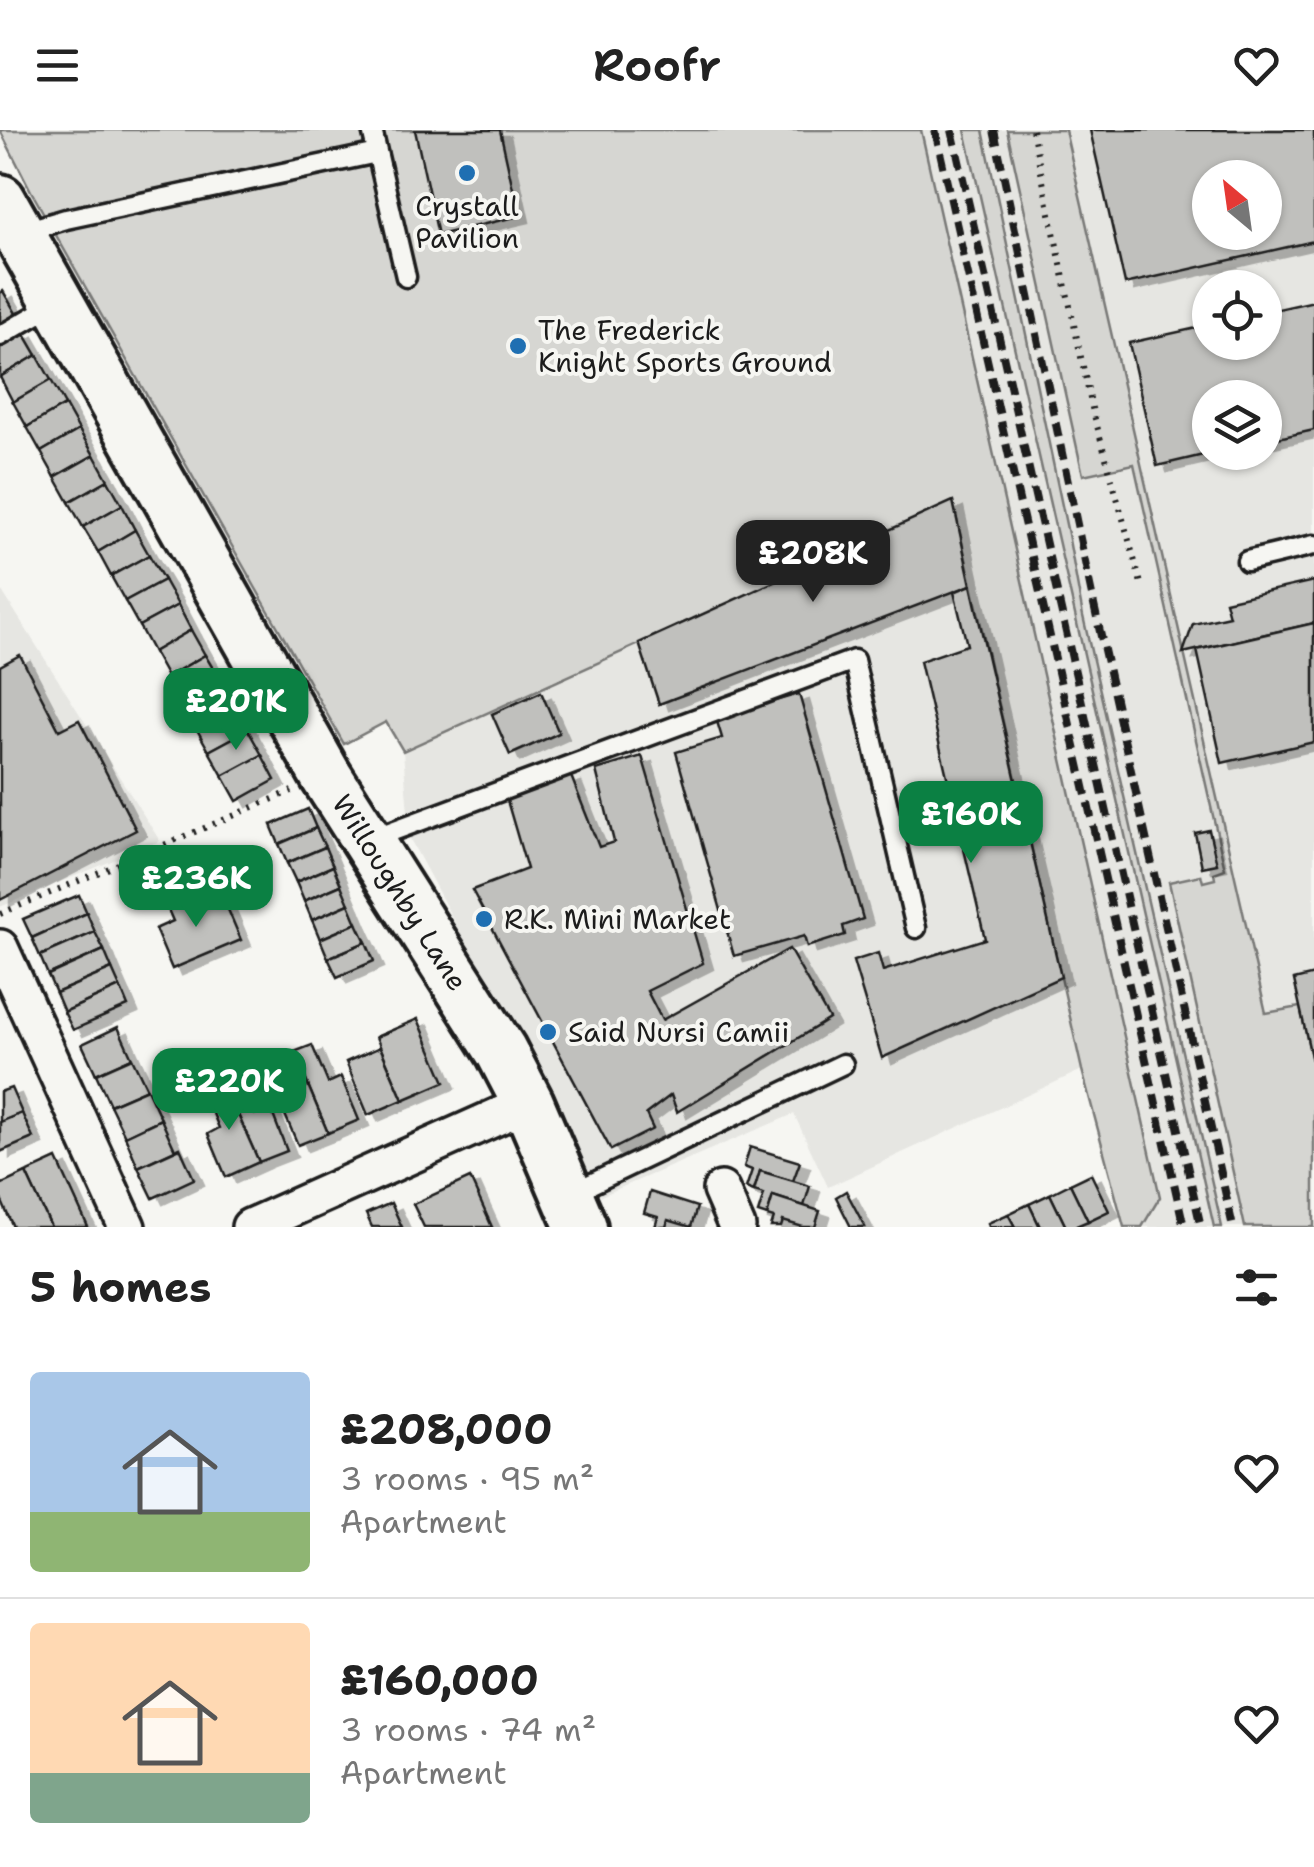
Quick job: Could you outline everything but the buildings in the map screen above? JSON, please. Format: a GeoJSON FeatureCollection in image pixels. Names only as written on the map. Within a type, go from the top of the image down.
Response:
{"type":"FeatureCollection","features":[{"type":"Feature","properties":{"kind":"street","name":"Willoughby Lane"},"geometry":{"type":"LineString","coordinates":[[9,216],[326,776],[501,1051],[574,1211]]}},
{"type":"Feature","properties":{"kind":"street"},"geometry":{"type":"LineString","coordinates":[[0,948],[128,1227]]}},
{"type":"Feature","properties":{"kind":"street"},"geometry":{"type":"LineString","coordinates":[[250,1227],[528,1104]]}},
{"type":"Feature","properties":{"kind":"street"},"geometry":{"type":"LineString","coordinates":[[721,1190],[737,1227]]}},
{"type":"Feature","properties":{"kind":"lane"},"geometry":{"type":"LineString","coordinates":[[372,130],[406,277]]}},
{"type":"Feature","properties":{"kind":"lane"},"geometry":{"type":"LineString","coordinates":[[9,216],[66,219],[378,153]]}},
{"type":"Feature","properties":{"kind":"lane"},"geometry":{"type":"LineString","coordinates":[[0,336],[58,302]]}},
{"type":"Feature","properties":{"kind":"lane"},"geometry":{"type":"LineString","coordinates":[[1247,561],[1314,546]]}},
{"type":"Feature","properties":{"kind":"lane"},"geometry":{"type":"LineString","coordinates":[[367,841],[854,660],[916,928]]}},
{"type":"Feature","properties":{"kind":"lane"},"geometry":{"type":"LineString","coordinates":[[574,1211],[843,1064]]}},
{"type":"Feature","properties":{"kind":"path"},"geometry":{"type":"LineString","coordinates":[[1032,130],[1092,408],[1142,586]]}},
{"type":"Feature","properties":{"kind":"path"},"geometry":{"type":"LineString","coordinates":[[0,914],[326,776]]}},
{"type":"Feature","properties":{"kind":"shaded area","name":"The Frederick Knight Sports Ground"},"geometry":{"type":"Polygon","coordinates":[[[0,130],[921,130],[1160,1197],[1142,1227],[1124,1227],[1082,1070],[953,502],[403,751],[386,722],[344,744],[0,130]]]}},
{"type":"Feature","properties":{"kind":"shaded area"},"geometry":{"type":"Polygon","coordinates":[[[921,130],[1007,130],[1083,475],[1134,464],[1225,870],[1215,879],[1202,882],[1200,875],[1169,882],[1245,1227],[1142,1227],[1159,1197],[921,130]]]}},
{"type":"Feature","properties":{"kind":"shaded area"},"geometry":{"type":"Polygon","coordinates":[[[965,130],[983,130],[1083,616],[1222,1227],[1214,1227],[965,130]]]}},
{"type":"Feature","properties":{"kind":"shaded area"},"geometry":{"type":"Polygon","coordinates":[[[1007,130],[1065,130],[1266,1013],[1300,1007],[1314,1070],[1314,1227],[1245,1227],[1169,882],[1201,875],[1203,882],[1215,879],[1214,873],[1225,869],[1134,464],[1083,475],[1007,130]]]}},
{"type":"Feature","properties":{"kind":"shaded area"},"geometry":{"type":"Polygon","coordinates":[[[1065,130],[1314,130],[1314,1070],[1300,1007],[1266,1014],[1065,130]]]}},
{"type":"Feature","properties":{"kind":"shaded area"},"geometry":{"type":"Polygon","coordinates":[[[953,501],[1082,1070],[828,1187],[794,1114],[601,1196],[410,839],[403,751],[953,501]]]}},
{"type":"Feature","properties":{"kind":"shaded area"},"geometry":{"type":"Polygon","coordinates":[[[0,588],[160,841],[0,907],[0,588]]]}},
{"type":"Feature","properties":{"kind":"railway"},"geometry":{"type":"LineString","coordinates":[[935,130],[1184,1227]]}},
{"type":"Feature","properties":{"kind":"railway"},"geometry":{"type":"LineString","coordinates":[[952,130],[1201,1227]]}},
{"type":"Feature","properties":{"kind":"railway"},"geometry":{"type":"LineString","coordinates":[[994,130],[1094,605],[1233,1227]]}},
{"type":"Feature","properties":{"kind":"place","name":"Crystall Pavilion"},"geometry":{"type":"Point","coordinates":[467,173]}},
{"type":"Feature","properties":{"kind":"place","name":"The Frederick Knight Sports Ground"},"geometry":{"type":"Point","coordinates":[518,346]}},
{"type":"Feature","properties":{"kind":"place","name":"R.K. Mini Market"},"geometry":{"type":"Point","coordinates":[484,919]}},
{"type":"Feature","properties":{"kind":"place","name":"Said Nursi Camii"},"geometry":{"type":"Point","coordinates":[548,1032]}}]}
